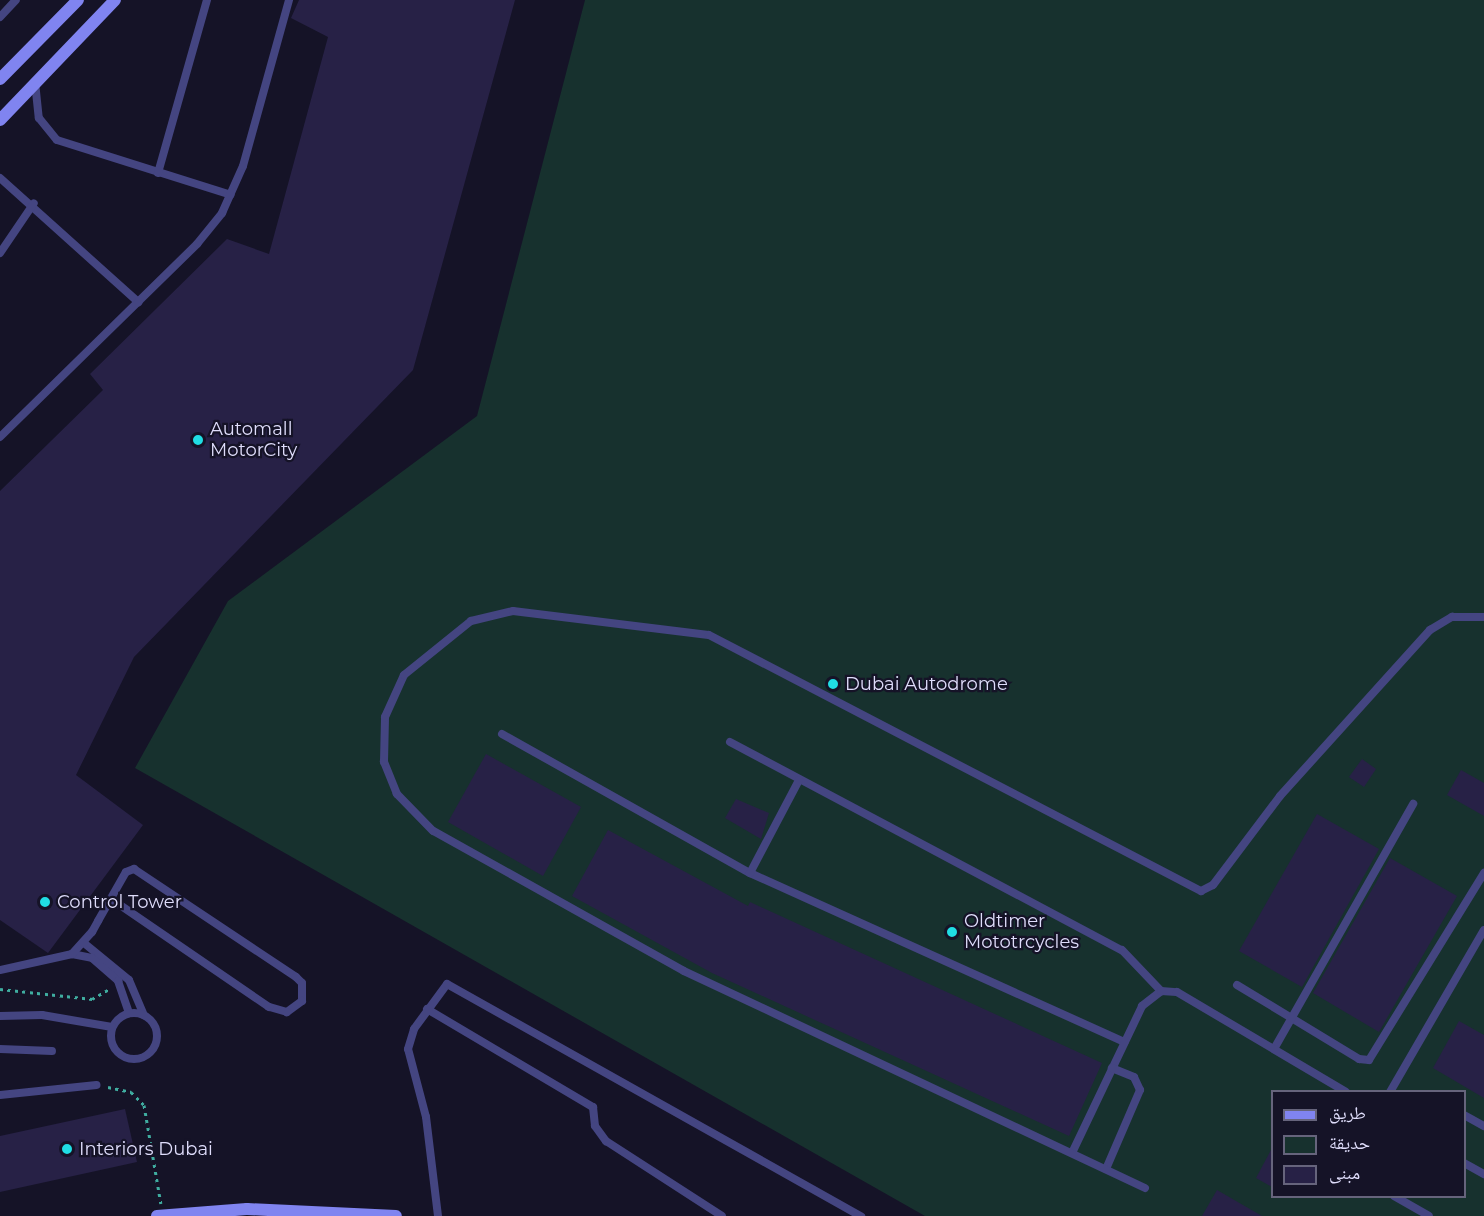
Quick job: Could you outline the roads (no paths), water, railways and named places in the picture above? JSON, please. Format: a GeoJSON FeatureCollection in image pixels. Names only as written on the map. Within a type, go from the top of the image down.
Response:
{"type":"FeatureCollection","features":[{"type":"Feature","properties":{"kind":"street"},"geometry":{"type":"LineString","coordinates":[[0,79],[78,0]]}},
{"type":"Feature","properties":{"kind":"street"},"geometry":{"type":"LineString","coordinates":[[0,120],[115,0]]}},
{"type":"Feature","properties":{"kind":"street"},"geometry":{"type":"LineString","coordinates":[[160,1216],[258,1209],[396,1216]]}},
{"type":"Feature","properties":{"kind":"lane"},"geometry":{"type":"LineString","coordinates":[[0,17],[16,0]]}},
{"type":"Feature","properties":{"kind":"lane"},"geometry":{"type":"LineString","coordinates":[[63,14],[64,0]]}},
{"type":"Feature","properties":{"kind":"lane"},"geometry":{"type":"LineString","coordinates":[[158,173],[207,0]]}},
{"type":"Feature","properties":{"kind":"lane"},"geometry":{"type":"LineString","coordinates":[[0,437],[210,230],[231,195],[289,0]]}},
{"type":"Feature","properties":{"kind":"lane"},"geometry":{"type":"LineString","coordinates":[[35,82],[39,118],[57,140],[231,195]]}},
{"type":"Feature","properties":{"kind":"lane"},"geometry":{"type":"LineString","coordinates":[[0,178],[34,204],[138,302]]}},
{"type":"Feature","properties":{"kind":"lane"},"geometry":{"type":"LineString","coordinates":[[0,253],[34,204]]}},
{"type":"Feature","properties":{"kind":"lane"},"geometry":{"type":"LineString","coordinates":[[1145,1188],[684,971],[426,826],[397,794],[384,762],[385,717],[404,675],[471,621],[513,611],[710,635],[1201,891],[1213,885],[1280,796],[1430,630],[1452,617],[1484,616]]}},
{"type":"Feature","properties":{"kind":"lane"},"geometry":{"type":"LineString","coordinates":[[502,735],[750,873],[1125,1042]]}},
{"type":"Feature","properties":{"kind":"lane"},"geometry":{"type":"LineString","coordinates":[[730,742],[1122,950],[1161,991]]}},
{"type":"Feature","properties":{"kind":"lane"},"geometry":{"type":"LineString","coordinates":[[750,873],[799,780]]}},
{"type":"Feature","properties":{"kind":"lane"},"geometry":{"type":"LineString","coordinates":[[1274,1049],[1413,804]]}},
{"type":"Feature","properties":{"kind":"lane"},"geometry":{"type":"LineString","coordinates":[[72,954],[84,943],[126,872],[138,870],[296,977],[302,983],[302,1001],[287,1012],[269,1007],[111,899]]}},
{"type":"Feature","properties":{"kind":"lane"},"geometry":{"type":"LineString","coordinates":[[1237,985],[1359,1059],[1374,1057],[1484,873]]}},
{"type":"Feature","properties":{"kind":"lane"},"geometry":{"type":"LineString","coordinates":[[1391,1090],[1484,930]]}},
{"type":"Feature","properties":{"kind":"lane"},"geometry":{"type":"LineString","coordinates":[[84,943],[129,980],[144,1015]]}},
{"type":"Feature","properties":{"kind":"lane"},"geometry":{"type":"LineString","coordinates":[[0,970],[72,954],[92,958],[118,981],[129,1013]]}},
{"type":"Feature","properties":{"kind":"lane"},"geometry":{"type":"LineString","coordinates":[[438,1216],[428,1128],[408,1049],[441,986],[458,987],[861,1216]]}},
{"type":"Feature","properties":{"kind":"lane"},"geometry":{"type":"LineString","coordinates":[[1072,1153],[1147,999],[1161,991],[1177,992],[1343,1090]]}},
{"type":"Feature","properties":{"kind":"lane"},"geometry":{"type":"LineString","coordinates":[[427,1009],[593,1107],[595,1126],[606,1141],[722,1216]]}},
{"type":"Feature","properties":{"kind":"lane"},"geometry":{"type":"LineString","coordinates":[[0,1016],[42,1015],[112,1027],[129,1013],[144,1015],[152,1021],[158,1040],[147,1056],[119,1054],[113,1046],[112,1027]]}},
{"type":"Feature","properties":{"kind":"lane"},"geometry":{"type":"LineString","coordinates":[[0,1049],[52,1051]]}},
{"type":"Feature","properties":{"kind":"lane"},"geometry":{"type":"LineString","coordinates":[[1106,1169],[1140,1090],[1134,1077],[1112,1068]]}},
{"type":"Feature","properties":{"kind":"lane"},"geometry":{"type":"LineString","coordinates":[[0,1095],[96,1085]]}},
{"type":"Feature","properties":{"kind":"lane"},"geometry":{"type":"LineString","coordinates":[[1466,1116],[1484,1126]]}},
{"type":"Feature","properties":{"kind":"lane"},"geometry":{"type":"LineString","coordinates":[[1466,1164],[1484,1174]]}},
{"type":"Feature","properties":{"kind":"lane"},"geometry":{"type":"LineString","coordinates":[[1396,1198],[1429,1216]]}},
{"type":"Feature","properties":{"kind":"place","name":"Automall MotorCity"},"geometry":{"type":"Point","coordinates":[198,440]}},
{"type":"Feature","properties":{"kind":"place","name":"Dubai Autodrome"},"geometry":{"type":"Point","coordinates":[833,684]}},
{"type":"Feature","properties":{"kind":"place","name":"Control Tower"},"geometry":{"type":"Point","coordinates":[45,902]}},
{"type":"Feature","properties":{"kind":"place","name":"Oldtimer Mototrcycles"},"geometry":{"type":"Point","coordinates":[952,932]}},
{"type":"Feature","properties":{"kind":"place","name":"Interiors Dubai"},"geometry":{"type":"Point","coordinates":[67,1149]}}]}
